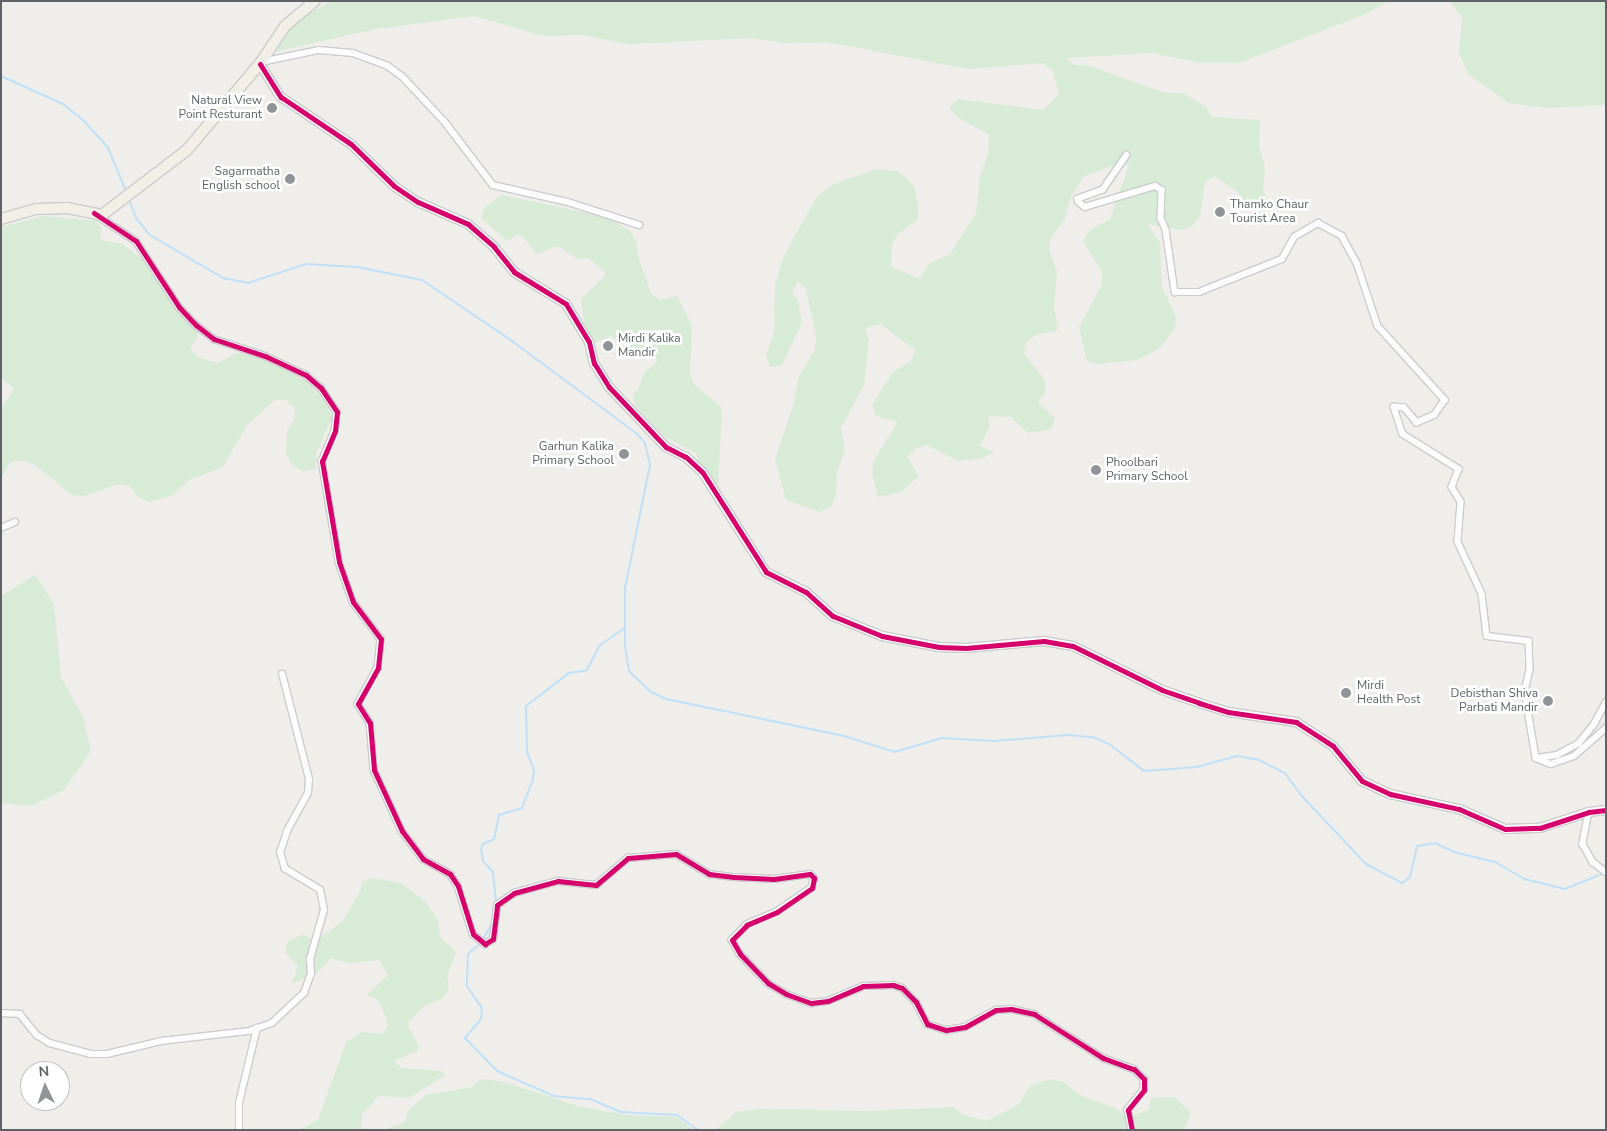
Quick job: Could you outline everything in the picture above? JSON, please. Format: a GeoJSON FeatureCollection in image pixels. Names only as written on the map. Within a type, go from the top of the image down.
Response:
{"type":"FeatureCollection","features":[{"type":"Feature","properties":{"kind":"highway"},"geometry":{"type":"LineString","coordinates":[[1,219],[38,209],[67,208],[98,214],[187,150],[261,63],[285,26],[310,2]]}},
{"type":"Feature","properties":{"kind":"street"},"geometry":{"type":"LineString","coordinates":[[639,225],[568,202],[493,185],[445,122],[402,76],[388,66],[353,53],[319,50],[261,63],[281,97],[351,144],[394,186],[418,202],[468,224],[494,247],[514,272],[566,304],[589,342],[594,363],[609,387],[666,447],[686,458],[703,473],[766,572],[806,592],[833,616],[882,636],[939,647],[966,648],[1044,640],[1073,646],[1162,690],[1199,703],[1228,712],[1296,722],[1333,746],[1362,781],[1390,794],[1459,809],[1505,829],[1557,825],[1589,812],[1606,810]]}},
{"type":"Feature","properties":{"kind":"street"},"geometry":{"type":"LineString","coordinates":[[1128,154],[1103,190],[1078,199],[1078,202],[1085,207],[1155,186],[1162,190],[1161,218],[1166,230],[1176,292],[1199,292],[1282,259],[1294,237],[1318,223],[1342,236],[1357,263],[1378,326],[1445,400],[1435,415],[1418,423],[1404,408],[1394,407],[1403,434],[1459,469],[1452,488],[1461,502],[1458,542],[1482,594],[1487,636],[1529,641],[1531,662],[1525,692],[1536,758]]}},
{"type":"Feature","properties":{"kind":"street"},"geometry":{"type":"LineString","coordinates":[[98,214],[136,241],[179,307],[196,325],[214,339],[265,356],[306,375],[320,388],[337,412],[335,431],[322,461],[339,562],[354,602],[381,639],[378,668],[358,704],[370,724],[374,770],[402,830],[412,845],[423,859],[450,874],[458,886],[473,934],[485,944],[493,939],[497,905],[514,893],[558,881],[596,885],[628,858],[676,854],[709,874],[734,877],[774,879],[810,874],[814,878],[812,888],[777,912],[747,925],[732,940],[740,954],[768,983],[786,994],[811,1003],[828,1001],[863,986],[892,984],[902,988],[916,1002],[927,1024],[946,1030],[972,1025],[996,1010],[1011,1009],[1034,1014],[1102,1058],[1134,1069],[1144,1079],[1144,1090],[1128,1110],[1132,1130]]}},
{"type":"Feature","properties":{"kind":"street"},"geometry":{"type":"LineString","coordinates":[[1,528],[14,522]]}},
{"type":"Feature","properties":{"kind":"street"},"geometry":{"type":"LineString","coordinates":[[1,1013],[20,1014],[36,1035],[91,1054],[107,1054],[161,1041],[231,1035],[257,1028],[272,1022],[304,993],[311,974],[310,959],[324,910],[320,890],[285,869],[280,853],[287,831],[308,793],[309,779],[282,674]]}},
{"type":"Feature","properties":{"kind":"street"},"geometry":{"type":"LineString","coordinates":[[1536,758],[1557,755],[1578,744],[1594,724],[1606,702]]}},
{"type":"Feature","properties":{"kind":"street"},"geometry":{"type":"LineString","coordinates":[[1536,758],[1551,764],[1574,756],[1606,728]]}},
{"type":"Feature","properties":{"kind":"street"},"geometry":{"type":"LineString","coordinates":[[1589,812],[1583,844],[1597,865],[1606,872]]}},
{"type":"Feature","properties":{"kind":"street"},"geometry":{"type":"LineString","coordinates":[[239,1130],[239,1103],[257,1028]]}},
{"type":"Feature","properties":{"kind":"green space"},"geometry":{"type":"Polygon","coordinates":[[[331,1],[1390,1],[1363,15],[1239,63],[1201,63],[1152,53],[1066,58],[1075,65],[1087,65],[1162,92],[1185,94],[1206,107],[1212,117],[1260,120],[1259,147],[1265,167],[1263,191],[1272,208],[1262,214],[1251,210],[1236,191],[1215,176],[1205,182],[1200,216],[1192,226],[1181,230],[1147,224],[1160,243],[1162,287],[1177,319],[1174,330],[1159,349],[1137,360],[1100,364],[1087,361],[1079,327],[1102,284],[1102,272],[1083,241],[1090,230],[1110,219],[1129,165],[1117,164],[1084,176],[1071,197],[1065,219],[1051,238],[1049,249],[1057,272],[1054,306],[1058,330],[1036,335],[1026,342],[1024,353],[1046,382],[1045,393],[1038,402],[1055,418],[1051,429],[1028,433],[1011,417],[988,416],[990,426],[980,446],[994,452],[983,458],[959,461],[927,445],[916,448],[907,457],[919,476],[901,492],[878,497],[872,474],[873,462],[898,422],[876,416],[872,405],[893,372],[911,361],[915,350],[880,324],[865,328],[869,340],[864,385],[841,428],[845,451],[837,472],[836,495],[831,506],[820,512],[786,500],[775,459],[794,403],[798,379],[815,349],[816,336],[806,289],[798,281],[792,291],[798,300],[802,323],[782,365],[770,367],[766,355],[774,333],[775,285],[782,261],[799,228],[817,197],[832,185],[876,169],[898,171],[914,186],[919,208],[917,220],[898,234],[892,244],[891,267],[920,279],[929,264],[950,254],[976,213],[980,176],[988,154],[989,135],[957,117],[949,107],[958,99],[1043,110],[1059,94],[1053,71],[1043,63],[968,69],[827,42],[786,43],[749,38],[630,44],[580,35],[543,36],[474,16],[376,29],[278,51],[280,39],[295,22],[331,1]]]}},
{"type":"Feature","properties":{"kind":"green space"},"geometry":{"type":"Polygon","coordinates":[[[1449,1],[1606,1],[1606,105],[1547,108],[1509,103],[1468,74],[1459,53],[1462,17],[1449,1]]]}},
{"type":"Feature","properties":{"kind":"green space"},"geometry":{"type":"Polygon","coordinates":[[[502,195],[606,217],[630,231],[636,241],[639,259],[651,293],[660,300],[677,296],[692,325],[690,373],[694,384],[722,408],[718,489],[698,463],[697,454],[662,435],[635,405],[633,394],[638,390],[644,373],[657,362],[656,357],[639,354],[610,336],[595,343],[584,322],[581,299],[606,275],[603,270],[588,258],[577,259],[558,246],[537,254],[522,236],[517,235],[507,241],[481,218],[484,208],[502,195]]]}},
{"type":"Feature","properties":{"kind":"green space"},"geometry":{"type":"Polygon","coordinates":[[[44,216],[97,221],[102,229],[100,240],[122,244],[141,258],[177,309],[197,331],[198,336],[190,348],[197,357],[218,363],[236,353],[255,355],[307,381],[327,404],[332,418],[317,451],[316,469],[302,471],[291,464],[286,453],[287,430],[294,420],[295,409],[286,400],[275,400],[247,425],[223,467],[189,480],[172,496],[148,502],[137,496],[130,486],[118,484],[84,496],[72,495],[35,465],[24,461],[11,462],[1,478],[1,409],[14,389],[1,377],[1,227],[44,216]]]}},
{"type":"Feature","properties":{"kind":"green space"},"geometry":{"type":"Polygon","coordinates":[[[35,575],[54,604],[61,677],[83,717],[91,751],[64,790],[31,806],[1,803],[1,596],[35,575]]]}},
{"type":"Feature","properties":{"kind":"green space"},"geometry":{"type":"Polygon","coordinates":[[[373,878],[401,883],[425,901],[438,920],[440,937],[456,952],[447,975],[449,986],[444,997],[422,1008],[409,1022],[408,1027],[419,1046],[417,1051],[394,1061],[402,1068],[441,1071],[445,1075],[409,1098],[379,1096],[362,1114],[361,1130],[299,1130],[318,1120],[346,1042],[362,1032],[380,1034],[388,1026],[378,1000],[367,995],[388,975],[379,960],[348,963],[331,958],[315,975],[292,983],[298,966],[285,952],[288,941],[303,934],[312,940],[318,939],[342,922],[361,890],[362,882],[373,878]]]}},
{"type":"Feature","properties":{"kind":"green space"},"geometry":{"type":"Polygon","coordinates":[[[481,1079],[504,1082],[581,1107],[626,1115],[676,1117],[694,1130],[384,1130],[405,1122],[408,1111],[426,1095],[472,1087],[481,1079]]]}},
{"type":"Feature","properties":{"kind":"green space"},"geometry":{"type":"Polygon","coordinates":[[[1051,1079],[1063,1082],[1082,1096],[1115,1108],[1128,1117],[1149,1110],[1151,1098],[1174,1097],[1191,1113],[1184,1130],[716,1130],[736,1112],[759,1109],[869,1111],[954,1107],[963,1115],[987,1121],[1018,1105],[1031,1085],[1051,1079]]]}},
{"type":"Feature","properties":{"kind":"waterway"},"geometry":{"type":"LineString","coordinates":[[1,76],[63,104],[84,121],[108,148],[126,191]]}},
{"type":"Feature","properties":{"kind":"waterway"},"geometry":{"type":"LineString","coordinates":[[129,200],[136,218],[150,235],[223,278],[248,283],[306,264],[357,267],[422,280],[512,341],[636,433],[645,443],[650,465],[625,588],[625,646],[629,671],[651,692],[666,699],[844,736],[895,752],[942,738],[994,741],[1068,735],[1093,737],[1109,744],[1144,771],[1197,767],[1237,756],[1259,760],[1285,773],[1300,794],[1366,864],[1402,883],[1410,877],[1417,846],[1435,843],[1454,852],[1495,862],[1524,879],[1565,889],[1604,873]]}},
{"type":"Feature","properties":{"kind":"waterway"},"geometry":{"type":"LineString","coordinates":[[496,902],[493,872],[483,861],[481,849],[483,844],[494,839],[499,815],[522,808],[533,779],[534,770],[527,752],[526,706],[569,673],[587,670],[599,646],[625,628]]}},
{"type":"Feature","properties":{"kind":"waterway"},"geometry":{"type":"LineString","coordinates":[[483,939],[493,922]]}},
{"type":"Feature","properties":{"kind":"waterway"},"geometry":{"type":"LineString","coordinates":[[481,943],[468,954],[467,986],[482,1008],[481,1019],[465,1038],[497,1071],[554,1096],[590,1099],[621,1112],[677,1115],[698,1130]]}},
{"type":"Feature","properties":{"kind":"cycle path"},"geometry":{"type":"LineString","coordinates":[[260,64],[281,97],[351,144],[394,186],[418,202],[468,224],[494,247],[514,272],[566,304],[589,342],[594,363],[609,387],[666,447],[686,457],[703,473],[766,572],[806,592],[833,616],[882,636],[939,647],[966,648],[1044,641],[1073,646],[1162,690],[1199,703],[1228,712],[1296,722],[1333,746],[1362,781],[1390,794],[1459,809],[1505,829],[1540,828],[1589,812],[1606,810]]}},
{"type":"Feature","properties":{"kind":"cycle path"},"geometry":{"type":"LineString","coordinates":[[94,213],[136,241],[179,307],[196,325],[214,339],[265,356],[306,375],[321,388],[337,412],[335,431],[322,461],[339,562],[353,602],[381,639],[378,668],[358,704],[370,723],[374,770],[402,831],[423,859],[450,874],[458,886],[473,934],[485,944],[493,939],[497,905],[514,893],[558,881],[596,885],[628,858],[676,854],[709,874],[734,877],[774,879],[810,874],[814,878],[812,888],[777,912],[747,925],[732,940],[740,954],[768,983],[786,994],[811,1003],[828,1001],[863,986],[893,985],[902,988],[916,1002],[927,1024],[946,1030],[965,1027],[996,1010],[1011,1009],[1034,1014],[1103,1058],[1134,1069],[1144,1079],[1144,1090],[1128,1110],[1132,1130]]}},
{"type":"Feature","properties":{"kind":"place","name":"Natural View Point Resturant"},"geometry":{"type":"Point","coordinates":[272,108]}},
{"type":"Feature","properties":{"kind":"place","name":"Sagarmatha English school"},"geometry":{"type":"Point","coordinates":[290,179]}},
{"type":"Feature","properties":{"kind":"place","name":"Thamko Chaur Tourist Area"},"geometry":{"type":"Point","coordinates":[1220,212]}},
{"type":"Feature","properties":{"kind":"place","name":"Mirdi Kalika Mandir"},"geometry":{"type":"Point","coordinates":[608,346]}},
{"type":"Feature","properties":{"kind":"place","name":"Garhun Kalika Primary School"},"geometry":{"type":"Point","coordinates":[624,454]}},
{"type":"Feature","properties":{"kind":"place","name":"Phoolbari Primary School"},"geometry":{"type":"Point","coordinates":[1096,470]}},
{"type":"Feature","properties":{"kind":"place","name":"Mirdi Health Post"},"geometry":{"type":"Point","coordinates":[1346,693]}},
{"type":"Feature","properties":{"kind":"place","name":"Debisthan Shiva Parbati Mandir"},"geometry":{"type":"Point","coordinates":[1548,701]}}]}
